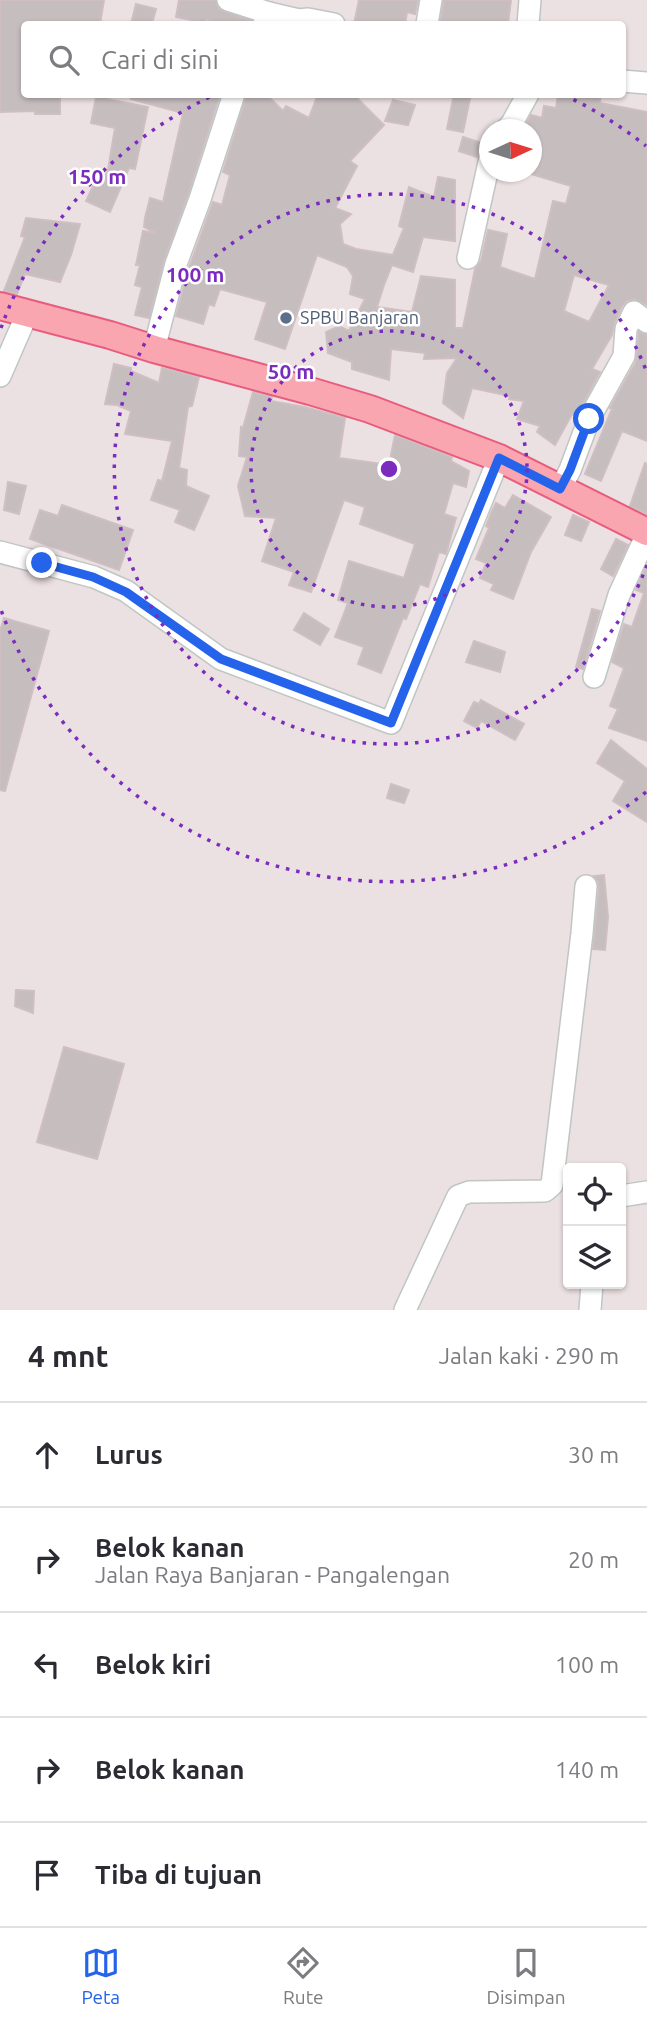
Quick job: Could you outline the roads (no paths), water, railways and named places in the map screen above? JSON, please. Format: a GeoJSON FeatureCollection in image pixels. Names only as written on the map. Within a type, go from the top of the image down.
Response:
{"type":"FeatureCollection","features":[{"type":"Feature","properties":{"kind":"main road"},"geometry":{"type":"LineString","coordinates":[[0,306],[370,409],[499,458],[647,533]]}},
{"type":"Feature","properties":{"kind":"street"},"geometry":{"type":"LineString","coordinates":[[228,0],[267,19],[299,20],[309,10],[329,21]]}},
{"type":"Feature","properties":{"kind":"street"},"geometry":{"type":"LineString","coordinates":[[428,21],[431,0]]}},
{"type":"Feature","properties":{"kind":"street"},"geometry":{"type":"LineString","coordinates":[[528,21],[530,0]]}},
{"type":"Feature","properties":{"kind":"street"},"geometry":{"type":"LineString","coordinates":[[626,81],[647,83]]}},
{"type":"Feature","properties":{"kind":"street"},"geometry":{"type":"LineString","coordinates":[[154,349],[176,264],[233,98]]}},
{"type":"Feature","properties":{"kind":"street"},"geometry":{"type":"LineString","coordinates":[[514,119],[526,98]]}},
{"type":"Feature","properties":{"kind":"street"},"geometry":{"type":"LineString","coordinates":[[468,258],[484,182]]}},
{"type":"Feature","properties":{"kind":"street"},"geometry":{"type":"LineString","coordinates":[[560,489],[589,419],[624,356],[626,329],[634,312],[647,321]]}},
{"type":"Feature","properties":{"kind":"street"},"geometry":{"type":"LineString","coordinates":[[0,376],[27,314]]}},
{"type":"Feature","properties":{"kind":"street"},"geometry":{"type":"LineString","coordinates":[[0,552],[93,577],[126,592],[221,659],[391,723],[499,458]]}},
{"type":"Feature","properties":{"kind":"street"},"geometry":{"type":"LineString","coordinates":[[594,677],[619,596],[647,533]]}},
{"type":"Feature","properties":{"kind":"street"},"geometry":{"type":"LineString","coordinates":[[405,1310],[458,1196],[469,1192],[545,1191],[552,1185],[586,886]]}},
{"type":"Feature","properties":{"kind":"street"},"geometry":{"type":"LineString","coordinates":[[626,1195],[647,1192]]}},
{"type":"Feature","properties":{"kind":"street"},"geometry":{"type":"LineString","coordinates":[[590,1310],[592,1289]]}},
{"type":"Feature","properties":{"kind":"place","name":"SPBU Banjaran"},"geometry":{"type":"Point","coordinates":[286,318]}}]}
